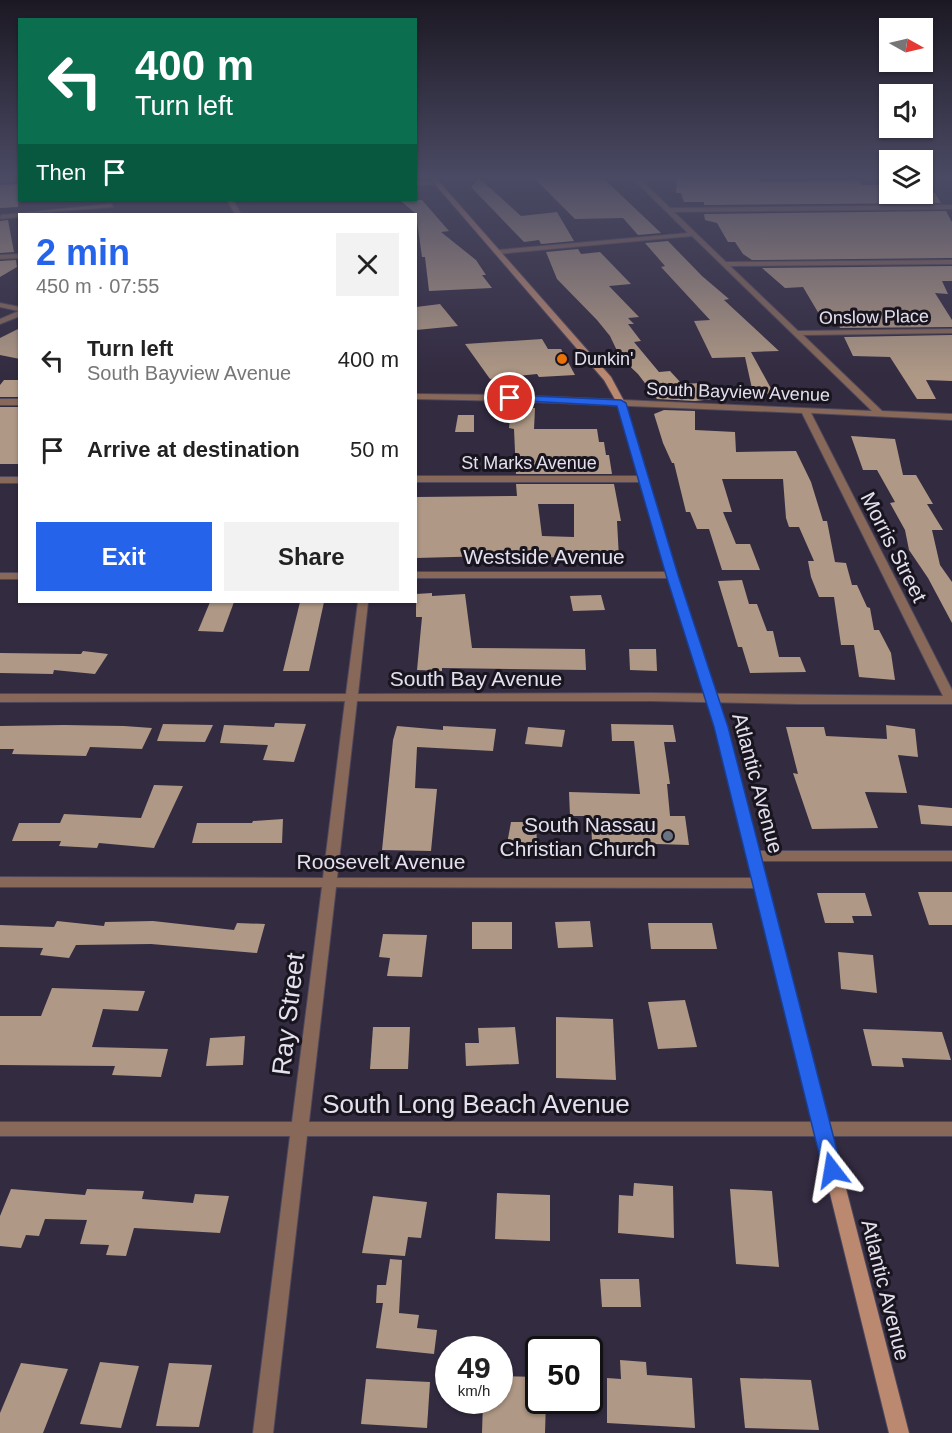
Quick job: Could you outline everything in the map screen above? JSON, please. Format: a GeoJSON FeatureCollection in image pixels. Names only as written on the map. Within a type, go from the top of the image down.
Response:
{"type":"FeatureCollection","features":[{"type":"Feature","properties":{"kind":"main road","name":"Atlantic Avenue"},"geometry":{"type":"LineString","coordinates":[[490,243],[608,379],[621,403],[672,575],[721,727],[898,1433]]}},
{"type":"Feature","properties":{"kind":"street"},"geometry":{"type":"LineString","coordinates":[[498,252],[597,243]]}},
{"type":"Feature","properties":{"kind":"street"},"geometry":{"type":"LineString","coordinates":[[702,243],[880,414]]}},
{"type":"Feature","properties":{"kind":"street"},"geometry":{"type":"LineString","coordinates":[[0,256],[18,256]]}},
{"type":"Feature","properties":{"kind":"street"},"geometry":{"type":"LineString","coordinates":[[725,264],[952,262]]}},
{"type":"Feature","properties":{"kind":"street"},"geometry":{"type":"LineString","coordinates":[[0,305],[18,310]]}},
{"type":"Feature","properties":{"kind":"street"},"geometry":{"type":"LineString","coordinates":[[0,322],[18,312]]}},
{"type":"Feature","properties":{"kind":"street","name":"Onslow Place"},"geometry":{"type":"LineString","coordinates":[[796,333],[952,331]]}},
{"type":"Feature","properties":{"kind":"street"},"geometry":{"type":"LineString","coordinates":[[417,391],[463,398]]}},
{"type":"Feature","properties":{"kind":"street","name":"South Bayview Avenue"},"geometry":{"type":"LineString","coordinates":[[417,397],[952,417]]}},
{"type":"Feature","properties":{"kind":"street"},"geometry":{"type":"LineString","coordinates":[[0,402],[18,402]]}},
{"type":"Feature","properties":{"kind":"street","name":"Morris Street"},"geometry":{"type":"LineString","coordinates":[[805,411],[952,700]]}},
{"type":"Feature","properties":{"kind":"street","name":"St Marks Avenue"},"geometry":{"type":"LineString","coordinates":[[417,479],[644,479]]}},
{"type":"Feature","properties":{"kind":"street"},"geometry":{"type":"LineString","coordinates":[[0,480],[18,480]]}},
{"type":"Feature","properties":{"kind":"street","name":"Westside Avenue"},"geometry":{"type":"LineString","coordinates":[[417,575],[672,575]]}},
{"type":"Feature","properties":{"kind":"street"},"geometry":{"type":"LineString","coordinates":[[0,576],[18,576]]}},
{"type":"Feature","properties":{"kind":"street","name":"Ray Street"},"geometry":{"type":"LineString","coordinates":[[263,1433],[363,603]]}},
{"type":"Feature","properties":{"kind":"street","name":"South Bay Avenue"},"geometry":{"type":"LineString","coordinates":[[0,698],[952,700]]}},
{"type":"Feature","properties":{"kind":"street"},"geometry":{"type":"LineString","coordinates":[[755,856],[952,856]]}},
{"type":"Feature","properties":{"kind":"street","name":"Roosevelt Avenue"},"geometry":{"type":"LineString","coordinates":[[0,882],[761,883]]}},
{"type":"Feature","properties":{"kind":"street","name":"South Long Beach Avenue"},"geometry":{"type":"LineString","coordinates":[[0,1129],[952,1129]]}},
{"type":"Feature","properties":{"kind":"building"},"geometry":{"type":"Polygon","coordinates":[[[0,243],[12,243],[14,252],[0,253],[0,243]]]}},
{"type":"Feature","properties":{"kind":"building"},"geometry":{"type":"Polygon","coordinates":[[[420,243],[455,243],[476,260],[486,275],[482,275],[492,288],[429,291],[425,257],[422,257],[420,243]]]}},
{"type":"Feature","properties":{"kind":"building"},"geometry":{"type":"Polygon","coordinates":[[[645,243],[670,243],[702,276],[729,299],[724,300],[779,351],[751,352],[774,394],[753,393],[745,357],[712,358],[694,321],[710,320],[661,267],[665,266],[645,243]]]}},
{"type":"Feature","properties":{"kind":"building"},"geometry":{"type":"Polygon","coordinates":[[[736,243],[952,243],[952,258],[752,260],[743,254],[736,243]]]}},
{"type":"Feature","properties":{"kind":"building"},"geometry":{"type":"Polygon","coordinates":[[[578,249],[581,254],[600,252],[631,284],[609,286],[639,317],[628,318],[634,324],[628,324],[641,341],[634,342],[659,372],[670,371],[682,384],[701,383],[713,399],[695,401],[657,399],[638,374],[620,357],[610,336],[597,320],[557,279],[546,252],[578,249]]]}},
{"type":"Feature","properties":{"kind":"building"},"geometry":{"type":"Polygon","coordinates":[[[16,260],[17,267],[0,277],[0,261],[16,260]]]}},
{"type":"Feature","properties":{"kind":"building"},"geometry":{"type":"Polygon","coordinates":[[[952,266],[952,281],[942,281],[948,294],[935,293],[952,320],[952,327],[840,328],[836,319],[822,319],[803,287],[785,288],[762,268],[952,266]]]}},
{"type":"Feature","properties":{"kind":"building"},"geometry":{"type":"Polygon","coordinates":[[[440,304],[458,326],[417,330],[417,307],[440,304]]]}},
{"type":"Feature","properties":{"kind":"building"},"geometry":{"type":"Polygon","coordinates":[[[18,329],[18,359],[0,355],[0,338],[18,329]]]}},
{"type":"Feature","properties":{"kind":"building"},"geometry":{"type":"Polygon","coordinates":[[[952,335],[952,381],[926,380],[936,399],[917,399],[890,357],[853,356],[844,337],[952,335]]]}},
{"type":"Feature","properties":{"kind":"building"},"geometry":{"type":"Polygon","coordinates":[[[542,339],[548,349],[561,349],[575,375],[539,377],[537,374],[490,379],[465,344],[542,339]]]}},
{"type":"Feature","properties":{"kind":"building"},"geometry":{"type":"Polygon","coordinates":[[[4,380],[18,380],[18,397],[0,397],[0,385],[4,380]]]}},
{"type":"Feature","properties":{"kind":"building"},"geometry":{"type":"Polygon","coordinates":[[[0,407],[18,407],[18,464],[0,464],[0,407]]]}},
{"type":"Feature","properties":{"kind":"building"},"geometry":{"type":"Polygon","coordinates":[[[511,407],[535,408],[534,429],[597,429],[599,442],[604,442],[606,455],[609,455],[612,474],[516,474],[514,429],[509,428],[511,407]]]}},
{"type":"Feature","properties":{"kind":"building"},"geometry":{"type":"Polygon","coordinates":[[[664,410],[695,411],[695,430],[735,432],[736,452],[796,451],[811,482],[823,521],[827,521],[835,562],[846,563],[852,585],[857,585],[867,607],[870,608],[874,630],[879,630],[891,653],[895,680],[859,677],[854,645],[841,645],[834,597],[819,597],[811,577],[808,561],[814,561],[799,527],[789,527],[786,518],[783,479],[722,479],[732,512],[723,512],[736,544],[750,544],[760,570],[722,570],[709,529],[697,529],[690,512],[686,512],[674,463],[663,443],[654,414],[664,410]]]}},
{"type":"Feature","properties":{"kind":"building"},"geometry":{"type":"Polygon","coordinates":[[[458,415],[474,415],[474,432],[455,432],[458,415]]]}},
{"type":"Feature","properties":{"kind":"building"},"geometry":{"type":"Polygon","coordinates":[[[851,436],[895,439],[903,475],[916,475],[933,504],[927,504],[943,530],[932,530],[940,565],[952,582],[952,623],[928,578],[909,550],[905,530],[890,503],[895,502],[877,470],[863,470],[851,436]]]}},
{"type":"Feature","properties":{"kind":"building"},"geometry":{"type":"Polygon","coordinates":[[[516,484],[614,484],[621,521],[617,521],[619,558],[525,557],[525,555],[417,558],[417,497],[517,496],[516,484]],[[538,504],[542,536],[574,537],[574,504],[538,504]]]}},
{"type":"Feature","properties":{"kind":"building"},"geometry":{"type":"Polygon","coordinates":[[[742,580],[749,604],[757,604],[767,631],[773,631],[779,657],[800,657],[806,672],[750,673],[742,647],[738,647],[718,581],[742,580]]]}},
{"type":"Feature","properties":{"kind":"building"},"geometry":{"type":"Polygon","coordinates":[[[432,593],[432,596],[465,594],[472,648],[585,649],[586,670],[442,668],[442,671],[417,670],[422,617],[416,617],[417,594],[432,593]]]}},
{"type":"Feature","properties":{"kind":"building"},"geometry":{"type":"Polygon","coordinates":[[[601,595],[605,610],[573,611],[570,596],[601,595]]]}},
{"type":"Feature","properties":{"kind":"building"},"geometry":{"type":"Polygon","coordinates":[[[210,603],[234,603],[223,632],[198,631],[210,603]]]}},
{"type":"Feature","properties":{"kind":"building"},"geometry":{"type":"Polygon","coordinates":[[[300,603],[324,603],[309,671],[283,671],[300,603]]]}},
{"type":"Feature","properties":{"kind":"building"},"geometry":{"type":"Polygon","coordinates":[[[629,649],[656,649],[657,671],[630,670],[629,649]]]}},
{"type":"Feature","properties":{"kind":"building"},"geometry":{"type":"Polygon","coordinates":[[[83,651],[108,654],[95,674],[54,670],[53,674],[0,673],[0,653],[81,654],[83,651]]]}},
{"type":"Feature","properties":{"kind":"building"},"geometry":{"type":"Polygon","coordinates":[[[275,723],[306,724],[294,762],[263,760],[268,745],[220,743],[224,725],[274,727],[275,723]]]}},
{"type":"Feature","properties":{"kind":"building"},"geometry":{"type":"Polygon","coordinates":[[[163,724],[213,725],[205,742],[157,741],[163,724]]]}},
{"type":"Feature","properties":{"kind":"building"},"geometry":{"type":"Polygon","coordinates":[[[611,724],[673,725],[676,742],[664,742],[670,784],[667,784],[670,816],[685,816],[689,845],[592,842],[591,816],[570,816],[569,792],[640,794],[634,741],[612,741],[611,724]]]}},
{"type":"Feature","properties":{"kind":"building"},"geometry":{"type":"Polygon","coordinates":[[[64,725],[152,728],[142,749],[90,747],[86,756],[12,754],[14,749],[0,749],[0,726],[64,725]]]}},
{"type":"Feature","properties":{"kind":"building"},"geometry":{"type":"Polygon","coordinates":[[[886,725],[915,729],[918,757],[898,755],[907,793],[865,792],[878,828],[812,829],[793,773],[798,774],[786,727],[824,727],[826,736],[887,739],[886,725]]]}},
{"type":"Feature","properties":{"kind":"building"},"geometry":{"type":"Polygon","coordinates":[[[397,726],[443,730],[443,726],[496,729],[493,751],[417,747],[415,788],[437,789],[431,851],[382,850],[393,740],[397,726]]]}},
{"type":"Feature","properties":{"kind":"building"},"geometry":{"type":"Polygon","coordinates":[[[528,727],[565,730],[562,747],[525,744],[528,727]]]}},
{"type":"Feature","properties":{"kind":"building"},"geometry":{"type":"Polygon","coordinates":[[[154,785],[183,786],[154,848],[99,843],[97,848],[59,846],[61,841],[12,841],[19,823],[60,823],[64,814],[141,818],[154,785]]]}},
{"type":"Feature","properties":{"kind":"building"},"geometry":{"type":"Polygon","coordinates":[[[918,805],[952,808],[952,826],[921,824],[918,805]]]}},
{"type":"Feature","properties":{"kind":"building"},"geometry":{"type":"Polygon","coordinates":[[[283,819],[282,843],[192,843],[197,823],[252,823],[253,821],[283,819]]]}},
{"type":"Feature","properties":{"kind":"building"},"geometry":{"type":"Polygon","coordinates":[[[511,822],[536,822],[537,844],[507,844],[511,822]]]}},
{"type":"Feature","properties":{"kind":"building"},"geometry":{"type":"Polygon","coordinates":[[[918,892],[952,892],[952,925],[929,925],[918,892]]]}},
{"type":"Feature","properties":{"kind":"building"},"geometry":{"type":"Polygon","coordinates":[[[817,893],[865,893],[872,916],[852,916],[854,923],[825,923],[817,893]]]}},
{"type":"Feature","properties":{"kind":"building"},"geometry":{"type":"Polygon","coordinates":[[[57,921],[104,926],[105,922],[153,921],[234,930],[237,923],[265,924],[257,953],[151,944],[76,945],[69,958],[40,955],[43,948],[0,947],[0,925],[54,927],[57,921]]]}},
{"type":"Feature","properties":{"kind":"building"},"geometry":{"type":"Polygon","coordinates":[[[590,921],[593,947],[558,948],[555,922],[590,921]]]}},
{"type":"Feature","properties":{"kind":"building"},"geometry":{"type":"Polygon","coordinates":[[[472,922],[512,922],[512,949],[472,949],[472,922]]]}},
{"type":"Feature","properties":{"kind":"building"},"geometry":{"type":"Polygon","coordinates":[[[648,923],[712,923],[717,949],[651,949],[648,923]]]}},
{"type":"Feature","properties":{"kind":"building"},"geometry":{"type":"Polygon","coordinates":[[[383,934],[427,935],[422,977],[387,976],[390,958],[379,957],[383,934]]]}},
{"type":"Feature","properties":{"kind":"building"},"geometry":{"type":"Polygon","coordinates":[[[838,952],[873,955],[877,993],[841,989],[838,952]]]}},
{"type":"Feature","properties":{"kind":"building"},"geometry":{"type":"Polygon","coordinates":[[[52,988],[145,991],[138,1011],[103,1009],[92,1047],[168,1049],[161,1077],[112,1075],[115,1066],[0,1065],[0,1016],[41,1016],[52,988]]]}},
{"type":"Feature","properties":{"kind":"building"},"geometry":{"type":"Polygon","coordinates":[[[685,1000],[697,1047],[658,1049],[648,1002],[685,1000]]]}},
{"type":"Feature","properties":{"kind":"building"},"geometry":{"type":"Polygon","coordinates":[[[556,1017],[613,1019],[616,1080],[556,1078],[556,1017]]]}},
{"type":"Feature","properties":{"kind":"building"},"geometry":{"type":"Polygon","coordinates":[[[373,1027],[410,1027],[408,1069],[370,1069],[373,1027]]]}},
{"type":"Feature","properties":{"kind":"building"},"geometry":{"type":"Polygon","coordinates":[[[515,1027],[519,1064],[466,1066],[465,1043],[479,1043],[478,1028],[515,1027]]]}},
{"type":"Feature","properties":{"kind":"building"},"geometry":{"type":"Polygon","coordinates":[[[863,1029],[942,1032],[951,1060],[902,1058],[904,1067],[872,1066],[863,1029]]]}},
{"type":"Feature","properties":{"kind":"building"},"geometry":{"type":"Polygon","coordinates":[[[245,1036],[243,1065],[206,1066],[210,1038],[245,1036]]]}},
{"type":"Feature","properties":{"kind":"building"},"geometry":{"type":"Polygon","coordinates":[[[634,1183],[673,1186],[674,1238],[618,1233],[619,1195],[633,1196],[634,1183]]]}},
{"type":"Feature","properties":{"kind":"building"},"geometry":{"type":"Polygon","coordinates":[[[11,1189],[85,1195],[87,1189],[144,1191],[142,1199],[193,1203],[195,1194],[229,1196],[220,1233],[134,1228],[126,1256],[106,1255],[109,1245],[80,1244],[87,1220],[45,1219],[39,1236],[26,1235],[21,1248],[0,1246],[0,1216],[11,1189]]]}},
{"type":"Feature","properties":{"kind":"building"},"geometry":{"type":"Polygon","coordinates":[[[730,1189],[772,1191],[779,1267],[736,1264],[730,1189]]]}},
{"type":"Feature","properties":{"kind":"building"},"geometry":{"type":"Polygon","coordinates":[[[497,1193],[550,1195],[550,1241],[495,1239],[497,1193]]]}},
{"type":"Feature","properties":{"kind":"building"},"geometry":{"type":"Polygon","coordinates":[[[373,1196],[427,1202],[421,1238],[408,1237],[405,1256],[362,1253],[373,1196]]]}},
{"type":"Feature","properties":{"kind":"building"},"geometry":{"type":"Polygon","coordinates":[[[390,1259],[402,1260],[399,1313],[419,1315],[417,1328],[437,1330],[434,1354],[376,1348],[383,1303],[376,1303],[377,1285],[386,1285],[390,1259]]]}},
{"type":"Feature","properties":{"kind":"building"},"geometry":{"type":"Polygon","coordinates":[[[600,1279],[639,1279],[641,1307],[602,1307],[600,1279]]]}},
{"type":"Feature","properties":{"kind":"building"},"geometry":{"type":"Polygon","coordinates":[[[620,1360],[646,1362],[647,1375],[692,1378],[695,1428],[607,1423],[607,1378],[621,1379],[620,1360]]]}},
{"type":"Feature","properties":{"kind":"building"},"geometry":{"type":"Polygon","coordinates":[[[100,1362],[139,1366],[121,1428],[80,1424],[100,1362]]]}},
{"type":"Feature","properties":{"kind":"building"},"geometry":{"type":"Polygon","coordinates":[[[21,1363],[68,1369],[43,1433],[0,1433],[0,1413],[21,1363]]]}},
{"type":"Feature","properties":{"kind":"building"},"geometry":{"type":"Polygon","coordinates":[[[169,1363],[212,1365],[199,1427],[156,1426],[169,1363]]]}},
{"type":"Feature","properties":{"kind":"building"},"geometry":{"type":"Polygon","coordinates":[[[513,1376],[525,1377],[525,1414],[546,1414],[545,1433],[482,1433],[483,1414],[513,1414],[513,1376]]]}},
{"type":"Feature","properties":{"kind":"building"},"geometry":{"type":"Polygon","coordinates":[[[740,1378],[811,1380],[819,1430],[745,1428],[740,1378]]]}},
{"type":"Feature","properties":{"kind":"building"},"geometry":{"type":"Polygon","coordinates":[[[366,1379],[430,1382],[427,1428],[361,1424],[366,1379]]]}},
{"type":"Feature","properties":{"kind":"place","name":"Dunkin'"},"geometry":{"type":"Point","coordinates":[562,359]}},
{"type":"Feature","properties":{"kind":"place","name":"South Nassau Christian Church"},"geometry":{"type":"Point","coordinates":[668,836]}},
{"type":"Feature","properties":{"kind":"route"},"geometry":{"type":"LineString","coordinates":[[510,398],[621,403],[672,575],[721,727],[832,1170]]}}]}
